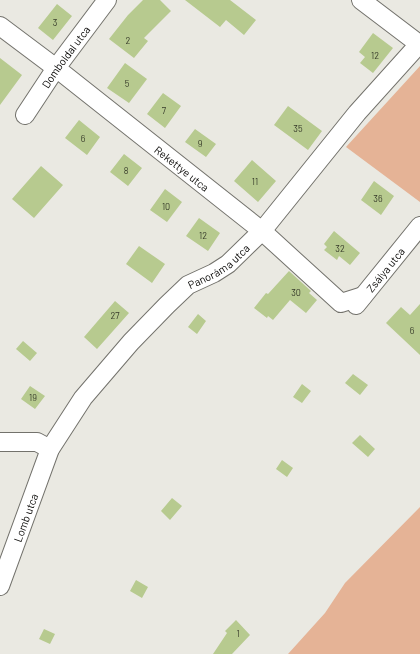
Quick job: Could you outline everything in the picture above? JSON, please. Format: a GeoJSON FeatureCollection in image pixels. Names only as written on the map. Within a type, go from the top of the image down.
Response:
{"type":"FeatureCollection","features":[{"type":"Feature","properties":{"kind":"street","name":"Domboldal utca"},"geometry":{"type":"LineString","coordinates":[[25,115],[56,68],[107,0]]}},
{"type":"Feature","properties":{"kind":"street"},"geometry":{"type":"LineString","coordinates":[[361,0],[420,44]]}},
{"type":"Feature","properties":{"kind":"street","name":"Rekettye utca"},"geometry":{"type":"LineString","coordinates":[[0,26],[56,68],[262,231],[341,303],[363,296]]}},
{"type":"Feature","properties":{"kind":"street","name":"Panoráma utca"},"geometry":{"type":"LineString","coordinates":[[50,449],[83,398],[131,342],[188,285],[214,273],[228,264],[262,231],[357,113],[420,44]]}},
{"type":"Feature","properties":{"kind":"street","name":"Zsálya utca"},"geometry":{"type":"LineString","coordinates":[[351,311],[420,226]]}},
{"type":"Feature","properties":{"kind":"street"},"geometry":{"type":"LineString","coordinates":[[0,442],[37,442],[50,449]]}},
{"type":"Feature","properties":{"kind":"street","name":"Lomb utca"},"geometry":{"type":"LineString","coordinates":[[0,586],[50,449]]}},
{"type":"Feature","properties":{"kind":"shaded area"},"geometry":{"type":"Polygon","coordinates":[[[420,66],[420,202],[346,147],[420,66]]]}},
{"type":"Feature","properties":{"kind":"shaded area"},"geometry":{"type":"Polygon","coordinates":[[[420,507],[420,654],[288,654],[325,613],[345,583],[420,507]]]}},
{"type":"Feature","properties":{"kind":"building"},"geometry":{"type":"Polygon","coordinates":[[[143,0],[160,0],[171,11],[144,38],[148,41],[134,58],[109,39],[128,15],[143,0]]]}},
{"type":"Feature","properties":{"kind":"building"},"geometry":{"type":"Polygon","coordinates":[[[185,0],[230,0],[256,20],[244,35],[226,20],[220,27],[185,0]]]}},
{"type":"Feature","properties":{"kind":"building"},"geometry":{"type":"Polygon","coordinates":[[[57,4],[72,16],[53,40],[38,28],[57,4]]]}},
{"type":"Feature","properties":{"kind":"building"},"geometry":{"type":"Polygon","coordinates":[[[373,33],[393,48],[373,73],[360,63],[365,57],[359,52],[373,33]]]}},
{"type":"Feature","properties":{"kind":"building"},"geometry":{"type":"Polygon","coordinates":[[[0,58],[22,75],[0,105],[0,58]]]}},
{"type":"Feature","properties":{"kind":"building"},"geometry":{"type":"Polygon","coordinates":[[[125,63],[147,79],[129,103],[107,88],[125,63]]]}},
{"type":"Feature","properties":{"kind":"building"},"geometry":{"type":"Polygon","coordinates":[[[163,93],[181,106],[165,128],[147,114],[163,93]]]}},
{"type":"Feature","properties":{"kind":"building"},"geometry":{"type":"Polygon","coordinates":[[[288,106],[322,131],[308,150],[274,125],[288,106]]]}},
{"type":"Feature","properties":{"kind":"building"},"geometry":{"type":"Polygon","coordinates":[[[79,120],[100,137],[87,155],[65,138],[79,120]]]}},
{"type":"Feature","properties":{"kind":"building"},"geometry":{"type":"Polygon","coordinates":[[[195,129],[216,144],[206,157],[185,142],[195,129]]]}},
{"type":"Feature","properties":{"kind":"building"},"geometry":{"type":"Polygon","coordinates":[[[124,154],[142,168],[128,186],[110,172],[124,154]]]}},
{"type":"Feature","properties":{"kind":"building"},"geometry":{"type":"Polygon","coordinates":[[[252,160],[276,181],[258,202],[234,181],[252,160]]]}},
{"type":"Feature","properties":{"kind":"building"},"geometry":{"type":"Polygon","coordinates":[[[41,166],[63,185],[34,218],[12,199],[41,166]]]}},
{"type":"Feature","properties":{"kind":"building"},"geometry":{"type":"Polygon","coordinates":[[[374,181],[394,196],[381,215],[361,200],[374,181]]]}},
{"type":"Feature","properties":{"kind":"building"},"geometry":{"type":"Polygon","coordinates":[[[165,189],[182,202],[167,222],[150,210],[165,189]]]}},
{"type":"Feature","properties":{"kind":"building"},"geometry":{"type":"Polygon","coordinates":[[[199,218],[220,233],[208,251],[186,236],[199,218]]]}},
{"type":"Feature","properties":{"kind":"building"},"geometry":{"type":"Polygon","coordinates":[[[334,231],[360,253],[350,265],[339,256],[337,260],[324,250],[327,247],[324,244],[334,231]]]}},
{"type":"Feature","properties":{"kind":"building"},"geometry":{"type":"Polygon","coordinates":[[[139,246],[165,264],[152,283],[126,264],[139,246]]]}},
{"type":"Feature","properties":{"kind":"building"},"geometry":{"type":"Polygon","coordinates":[[[289,271],[311,291],[309,293],[317,300],[306,313],[290,300],[273,320],[268,316],[267,318],[254,308],[266,293],[268,294],[289,271]]]}},
{"type":"Feature","properties":{"kind":"building"},"geometry":{"type":"Polygon","coordinates":[[[115,301],[129,313],[97,349],[84,337],[115,301]]]}},
{"type":"Feature","properties":{"kind":"building"},"geometry":{"type":"Polygon","coordinates":[[[420,304],[420,355],[386,323],[401,307],[410,315],[420,304]]]}},
{"type":"Feature","properties":{"kind":"building"},"geometry":{"type":"Polygon","coordinates":[[[198,314],[206,321],[197,334],[188,327],[198,314]]]}},
{"type":"Feature","properties":{"kind":"building"},"geometry":{"type":"Polygon","coordinates":[[[23,341],[37,353],[30,361],[16,349],[23,341]]]}},
{"type":"Feature","properties":{"kind":"building"},"geometry":{"type":"Polygon","coordinates":[[[353,374],[368,385],[360,395],[345,383],[353,374]]]}},
{"type":"Feature","properties":{"kind":"building"},"geometry":{"type":"Polygon","coordinates":[[[302,384],[311,391],[302,403],[293,397],[302,384]]]}},
{"type":"Feature","properties":{"kind":"building"},"geometry":{"type":"Polygon","coordinates":[[[30,386],[45,396],[35,409],[21,399],[30,386]]]}},
{"type":"Feature","properties":{"kind":"building"},"geometry":{"type":"Polygon","coordinates":[[[360,435],[375,449],[368,457],[352,443],[360,435]]]}},
{"type":"Feature","properties":{"kind":"building"},"geometry":{"type":"Polygon","coordinates":[[[282,460],[293,468],[287,477],[276,469],[282,460]]]}},
{"type":"Feature","properties":{"kind":"building"},"geometry":{"type":"Polygon","coordinates":[[[172,498],[182,506],[170,520],[161,511],[172,498]]]}},
{"type":"Feature","properties":{"kind":"building"},"geometry":{"type":"Polygon","coordinates":[[[136,580],[148,587],[142,598],[130,591],[136,580]]]}},
{"type":"Feature","properties":{"kind":"building"},"geometry":{"type":"Polygon","coordinates":[[[236,620],[250,635],[232,654],[213,654],[227,633],[225,631],[236,620]]]}},
{"type":"Feature","properties":{"kind":"building"},"geometry":{"type":"Polygon","coordinates":[[[44,629],[55,634],[50,644],[39,639],[44,629]]]}}]}
